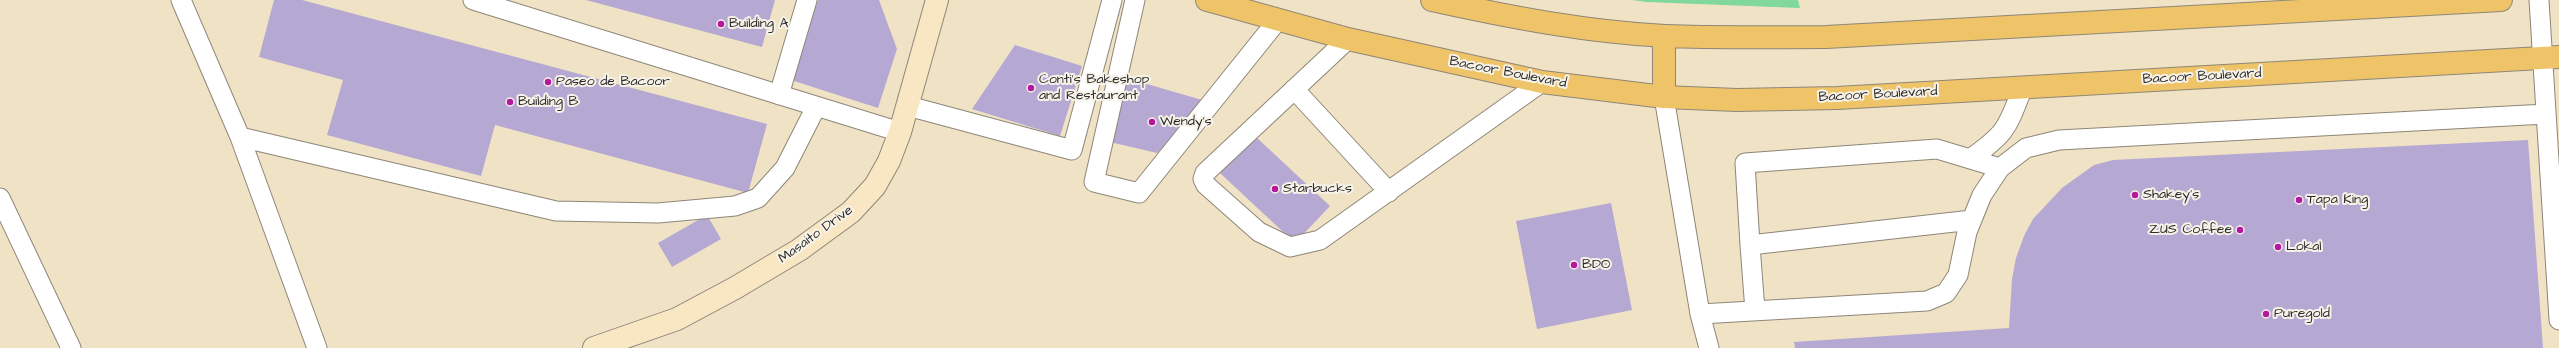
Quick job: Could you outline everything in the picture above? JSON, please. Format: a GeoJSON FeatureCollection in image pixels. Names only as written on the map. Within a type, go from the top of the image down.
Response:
{"type":"FeatureCollection","features":[{"type":"Feature","properties":{"kind":"main road","name":"Bacoor Boulevard"},"geometry":{"type":"LineString","coordinates":[[1207,0],[1277,21],[1348,39],[1542,82],[1664,97],[1737,100],[1837,98],[2551,57]]}},
{"type":"Feature","properties":{"kind":"main road"},"geometry":{"type":"LineString","coordinates":[[1432,0],[1482,11],[1577,27],[1664,36],[1826,37],[2501,0]]}},
{"type":"Feature","properties":{"kind":"main road"},"geometry":{"type":"LineString","coordinates":[[1664,36],[1664,97]]}},
{"type":"Feature","properties":{"kind":"street","name":"Masaito Drive"},"geometry":{"type":"LineString","coordinates":[[594,348],[678,319],[799,250],[851,212],[875,186],[889,161],[908,106],[936,0]]}},
{"type":"Feature","properties":{"kind":"lane"},"geometry":{"type":"LineString","coordinates":[[181,0],[240,137],[317,348]]}},
{"type":"Feature","properties":{"kind":"lane"},"geometry":{"type":"LineString","coordinates":[[473,0],[900,132]]}},
{"type":"Feature","properties":{"kind":"lane"},"geometry":{"type":"LineString","coordinates":[[779,95],[807,0]]}},
{"type":"Feature","properties":{"kind":"lane"},"geometry":{"type":"LineString","coordinates":[[908,106],[1072,150],[1112,0]]}},
{"type":"Feature","properties":{"kind":"lane"},"geometry":{"type":"LineString","coordinates":[[1135,0],[1094,182],[1139,193],[1277,21]]}},
{"type":"Feature","properties":{"kind":"lane"},"geometry":{"type":"LineString","coordinates":[[2539,0],[2551,57],[2546,114],[2554,142],[2559,320]]}},
{"type":"Feature","properties":{"kind":"lane"},"geometry":{"type":"LineString","coordinates":[[1348,39],[1204,172],[1203,179],[1206,185],[1259,232],[1290,247],[1320,240],[1542,82]]}},
{"type":"Feature","properties":{"kind":"lane"},"geometry":{"type":"LineString","coordinates":[[1970,159],[1996,140],[2008,126],[2023,87]]}},
{"type":"Feature","properties":{"kind":"lane"},"geometry":{"type":"LineString","coordinates":[[1294,89],[1389,192]]}},
{"type":"Feature","properties":{"kind":"lane"},"geometry":{"type":"LineString","coordinates":[[1664,97],[1700,314],[1709,348]]}},
{"type":"Feature","properties":{"kind":"lane"},"geometry":{"type":"LineString","coordinates":[[240,137],[556,211],[658,213],[734,206],[758,198],[785,168],[816,107]]}},
{"type":"Feature","properties":{"kind":"lane"},"geometry":{"type":"LineString","coordinates":[[1700,314],[1927,301],[1946,293],[1958,275],[1972,220],[1982,195],[2000,168],[2026,148],[2059,140],[2546,114]]}},
{"type":"Feature","properties":{"kind":"lane"},"geometry":{"type":"LineString","coordinates":[[1755,311],[1745,163],[1937,149],[2000,168]]}},
{"type":"Feature","properties":{"kind":"lane"},"geometry":{"type":"LineString","coordinates":[[0,198],[72,348]]}},
{"type":"Feature","properties":{"kind":"lane"},"geometry":{"type":"LineString","coordinates":[[1750,245],[1972,220]]}},
{"type":"Feature","properties":{"kind":"green space"},"geometry":{"type":"Polygon","coordinates":[[[1632,0],[1798,0],[1800,8],[1646,2],[1632,0]]]}},
{"type":"Feature","properties":{"kind":"building","name":"Building B"},"geometry":{"type":"Polygon","coordinates":[[[274,0],[302,0],[767,124],[748,193],[495,125],[481,176],[327,135],[343,80],[259,57],[274,0]]]}},
{"type":"Feature","properties":{"kind":"building","name":"Building A"},"geometry":{"type":"Polygon","coordinates":[[[586,0],[775,0],[762,47],[586,0]]]}},
{"type":"Feature","properties":{"kind":"building"},"geometry":{"type":"Polygon","coordinates":[[[818,0],[879,0],[897,49],[878,108],[791,80],[818,0]]]}},
{"type":"Feature","properties":{"kind":"building","name":"Conti's Bakeshop and Restaurant"},"geometry":{"type":"Polygon","coordinates":[[[1015,45],[1082,66],[1060,136],[972,109],[1015,45]]]}},
{"type":"Feature","properties":{"kind":"building","name":"Wendy's"},"geometry":{"type":"Polygon","coordinates":[[[1126,78],[1209,102],[1157,153],[1110,142],[1126,78]]]}},
{"type":"Feature","properties":{"kind":"building","name":"Starbucks"},"geometry":{"type":"Polygon","coordinates":[[[1255,136],[1330,206],[1295,243],[1220,173],[1255,136]]]}},
{"type":"Feature","properties":{"kind":"building","name":"Lokal"},"geometry":{"type":"Polygon","coordinates":[[[2528,140],[2543,348],[1795,348],[1794,342],[2009,328],[2012,279],[2016,258],[2024,236],[2033,219],[2062,188],[2094,165],[2113,160],[2528,140]]]}},
{"type":"Feature","properties":{"kind":"building","name":"BDO"},"geometry":{"type":"Polygon","coordinates":[[[1611,203],[1632,310],[1537,329],[1516,221],[1611,203]]]}},
{"type":"Feature","properties":{"kind":"building"},"geometry":{"type":"Polygon","coordinates":[[[707,215],[721,239],[672,267],[658,243],[707,215]]]}},
{"type":"Feature","properties":{"kind":"place","name":"Building A"},"geometry":{"type":"Point","coordinates":[721,24]}},
{"type":"Feature","properties":{"kind":"place","name":"Paseo de Bacoor"},"geometry":{"type":"Point","coordinates":[548,82]}},
{"type":"Feature","properties":{"kind":"place","name":"Conti's Bakeshop and Restaurant"},"geometry":{"type":"Point","coordinates":[1031,88]}},
{"type":"Feature","properties":{"kind":"place","name":"Building B"},"geometry":{"type":"Point","coordinates":[510,102]}},
{"type":"Feature","properties":{"kind":"place","name":"Wendy's"},"geometry":{"type":"Point","coordinates":[1152,122]}},
{"type":"Feature","properties":{"kind":"place","name":"Starbucks"},"geometry":{"type":"Point","coordinates":[1275,189]}},
{"type":"Feature","properties":{"kind":"place","name":"Shakey's"},"geometry":{"type":"Point","coordinates":[2135,195]}},
{"type":"Feature","properties":{"kind":"place","name":"Tapa King"},"geometry":{"type":"Point","coordinates":[2299,200]}},
{"type":"Feature","properties":{"kind":"place","name":"ZUS Coffee"},"geometry":{"type":"Point","coordinates":[2240,230]}},
{"type":"Feature","properties":{"kind":"place","name":"Lokal"},"geometry":{"type":"Point","coordinates":[2278,247]}},
{"type":"Feature","properties":{"kind":"place","name":"BDO"},"geometry":{"type":"Point","coordinates":[1574,265]}},
{"type":"Feature","properties":{"kind":"place","name":"Puregold"},"geometry":{"type":"Point","coordinates":[2266,314]}}]}
